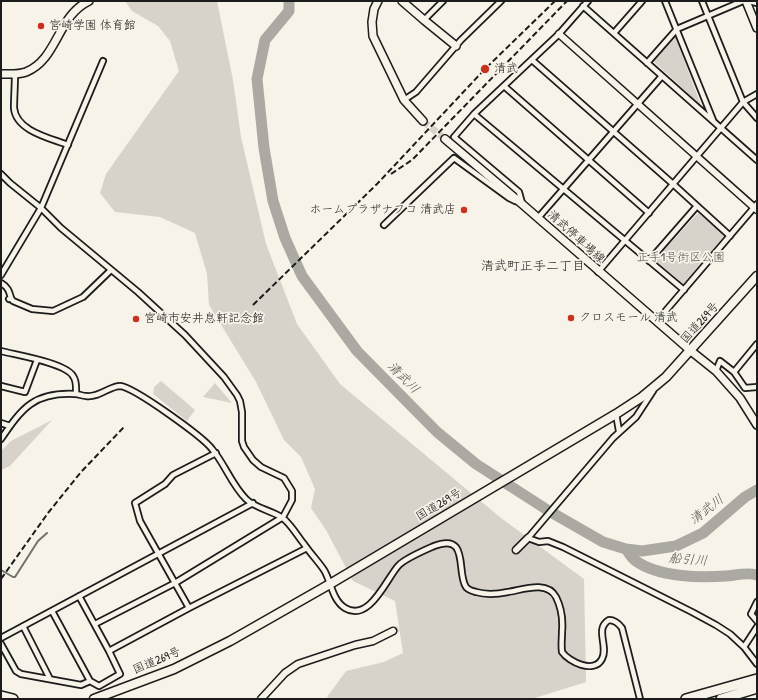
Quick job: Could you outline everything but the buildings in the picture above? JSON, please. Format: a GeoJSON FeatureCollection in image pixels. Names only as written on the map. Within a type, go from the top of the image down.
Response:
{"type":"FeatureCollection","features":[{"type":"Feature","properties":{"kind":"highway","name":"国道269号"},"geometry":{"type":"LineString","coordinates":[[94,699],[174,669],[230,641],[330,584],[616,414],[642,397],[666,377],[757,276]]}},
{"type":"Feature","properties":{"kind":"highway"},"geometry":{"type":"LineString","coordinates":[[686,699],[757,679]]}},
{"type":"Feature","properties":{"kind":"highway"},"geometry":{"type":"LineString","coordinates":[[721,699],[757,688]]}},
{"type":"Feature","properties":{"kind":"highway"},"geometry":{"type":"LineString","coordinates":[[1,696],[13,699]]}},
{"type":"Feature","properties":{"kind":"main road"},"geometry":{"type":"LineString","coordinates":[[1,74],[26,72],[38,65],[48,55],[67,19],[89,1]]}},
{"type":"Feature","properties":{"kind":"main road"},"geometry":{"type":"LineString","coordinates":[[378,1],[374,9],[372,22],[373,36],[404,100],[423,121]]}},
{"type":"Feature","properties":{"kind":"main road"},"geometry":{"type":"LineString","coordinates":[[402,1],[456,46]]}},
{"type":"Feature","properties":{"kind":"main road"},"geometry":{"type":"LineString","coordinates":[[744,1],[757,28]]}},
{"type":"Feature","properties":{"kind":"main road","name":"清武停車場線"},"geometry":{"type":"LineString","coordinates":[[445,140],[522,204],[598,272],[716,371],[740,398],[757,425]]}},
{"type":"Feature","properties":{"kind":"street"},"geometry":{"type":"LineString","coordinates":[[424,20],[443,1]]}},
{"type":"Feature","properties":{"kind":"street"},"geometry":{"type":"LineString","coordinates":[[404,100],[416,92],[456,46],[501,1]]}},
{"type":"Feature","properties":{"kind":"street"},"geometry":{"type":"LineString","coordinates":[[522,204],[519,192],[454,137],[474,114],[559,34],[588,1]]}},
{"type":"Feature","properties":{"kind":"street"},"geometry":{"type":"LineString","coordinates":[[614,33],[642,1]]}},
{"type":"Feature","properties":{"kind":"street"},"geometry":{"type":"LineString","coordinates":[[665,1],[713,121]]}},
{"type":"Feature","properties":{"kind":"street"},"geometry":{"type":"LineString","coordinates":[[702,1],[743,102],[757,118]]}},
{"type":"Feature","properties":{"kind":"street"},"geometry":{"type":"LineString","coordinates":[[647,62],[677,29],[744,1]]}},
{"type":"Feature","properties":{"kind":"street"},"geometry":{"type":"LineString","coordinates":[[749,1],[757,3]]}},
{"type":"Feature","properties":{"kind":"street"},"geometry":{"type":"LineString","coordinates":[[583,6],[757,160]]}},
{"type":"Feature","properties":{"kind":"street"},"geometry":{"type":"LineString","coordinates":[[559,34],[697,157],[756,207],[657,321]]}},
{"type":"Feature","properties":{"kind":"street"},"geometry":{"type":"LineString","coordinates":[[532,60],[730,236]]}},
{"type":"Feature","properties":{"kind":"street"},"geometry":{"type":"LineString","coordinates":[[1,275],[41,208],[103,61]]}},
{"type":"Feature","properties":{"kind":"street"},"geometry":{"type":"LineString","coordinates":[[15,74],[14,109],[18,120],[28,129],[68,145]]}},
{"type":"Feature","properties":{"kind":"street"},"geometry":{"type":"LineString","coordinates":[[538,218],[662,76]]}},
{"type":"Feature","properties":{"kind":"street"},"geometry":{"type":"LineString","coordinates":[[504,86],[649,213]]}},
{"type":"Feature","properties":{"kind":"street"},"geometry":{"type":"LineString","coordinates":[[598,272],[743,102],[757,94]]}},
{"type":"Feature","properties":{"kind":"street"},"geometry":{"type":"LineString","coordinates":[[474,114],[684,290]]}},
{"type":"Feature","properties":{"kind":"street"},"geometry":{"type":"LineString","coordinates":[[384,226],[454,158],[509,198],[522,204]]}},
{"type":"Feature","properties":{"kind":"street"},"geometry":{"type":"LineString","coordinates":[[1,174],[41,208],[61,228],[138,292],[185,335],[224,377],[240,401],[244,448],[253,460],[261,467],[284,478],[292,491],[292,500],[283,517],[175,583],[94,624]]}},
{"type":"Feature","properties":{"kind":"street"},"geometry":{"type":"LineString","coordinates":[[650,261],[697,206]]}},
{"type":"Feature","properties":{"kind":"street"},"geometry":{"type":"LineString","coordinates":[[1,282],[6,285],[9,290],[9,299],[32,309],[53,311],[83,297],[111,270]]}},
{"type":"Feature","properties":{"kind":"street"},"geometry":{"type":"LineString","coordinates":[[734,372],[757,344]]}},
{"type":"Feature","properties":{"kind":"street"},"geometry":{"type":"LineString","coordinates":[[1,351],[64,368],[73,375],[76,381],[76,394]]}},
{"type":"Feature","properties":{"kind":"street"},"geometry":{"type":"LineString","coordinates":[[1,386],[25,392],[37,360]]}},
{"type":"Feature","properties":{"kind":"street"},"geometry":{"type":"LineString","coordinates":[[716,371],[720,361],[734,372],[745,388],[757,387]]}},
{"type":"Feature","properties":{"kind":"street"},"geometry":{"type":"LineString","coordinates":[[516,550],[528,538],[619,431],[636,417],[651,394],[666,377]]}},
{"type":"Feature","properties":{"kind":"street"},"geometry":{"type":"LineString","coordinates":[[1,439],[24,408],[32,402],[51,395],[76,394],[88,397],[122,386],[146,398],[210,446],[216,453],[236,487],[247,500],[283,517],[324,570],[340,603],[346,608],[358,610],[366,607],[377,597],[395,570],[403,562],[434,546],[443,543],[450,544],[456,547],[459,553],[465,586],[469,590],[488,594],[540,587],[553,593],[557,600],[561,617],[562,652],[566,657],[578,664],[590,666],[600,663],[605,651],[602,631],[605,623],[609,620],[613,620],[619,624],[622,628],[639,697]]}},
{"type":"Feature","properties":{"kind":"street"},"geometry":{"type":"LineString","coordinates":[[616,414],[619,431]]}},
{"type":"Feature","properties":{"kind":"street"},"geometry":{"type":"LineString","coordinates":[[1,423],[10,426]]}},
{"type":"Feature","properties":{"kind":"street"},"geometry":{"type":"LineString","coordinates":[[189,608],[140,521],[135,504],[165,484],[173,474],[216,453]]}},
{"type":"Feature","properties":{"kind":"street"},"geometry":{"type":"LineString","coordinates":[[1,638],[253,503]]}},
{"type":"Feature","properties":{"kind":"street"},"geometry":{"type":"LineString","coordinates":[[528,538],[539,542],[548,541],[698,615],[730,634],[744,647],[757,664]]}},
{"type":"Feature","properties":{"kind":"street"},"geometry":{"type":"LineString","coordinates":[[109,652],[189,608],[306,548]]}},
{"type":"Feature","properties":{"kind":"street"},"geometry":{"type":"LineString","coordinates":[[52,611],[90,681],[99,686],[120,674],[79,596]]}},
{"type":"Feature","properties":{"kind":"street"},"geometry":{"type":"LineString","coordinates":[[757,602],[751,614],[757,621]]}},
{"type":"Feature","properties":{"kind":"street"},"geometry":{"type":"LineString","coordinates":[[23,626],[50,679]]}},
{"type":"Feature","properties":{"kind":"street"},"geometry":{"type":"LineString","coordinates":[[744,647],[757,627]]}},
{"type":"Feature","properties":{"kind":"street"},"geometry":{"type":"LineString","coordinates":[[261,699],[285,673],[298,664],[355,645],[373,641],[393,631]]}},
{"type":"Feature","properties":{"kind":"street"},"geometry":{"type":"LineString","coordinates":[[1,644],[16,671],[21,674],[81,685],[90,681]]}},
{"type":"Feature","properties":{"kind":"green space"},"geometry":{"type":"Polygon","coordinates":[[[125,1],[217,1],[233,80],[241,137],[266,244],[297,324],[340,384],[501,518],[584,579],[586,682],[535,698],[522,699],[330,699],[327,697],[346,671],[384,662],[403,653],[395,601],[353,581],[326,530],[311,508],[315,489],[301,457],[284,440],[256,382],[209,305],[207,274],[195,233],[160,217],[115,212],[100,193],[106,174],[179,71],[170,41],[158,26],[132,11],[125,1]]]}},
{"type":"Feature","properties":{"kind":"green space"},"geometry":{"type":"Polygon","coordinates":[[[675,36],[701,105],[653,61],[675,36]]]}},
{"type":"Feature","properties":{"kind":"green space","name":"正手1号街区公園"},"geometry":{"type":"Polygon","coordinates":[[[698,213],[725,235],[683,284],[655,260],[698,213]]]}},
{"type":"Feature","properties":{"kind":"green space"},"geometry":{"type":"Polygon","coordinates":[[[161,381],[195,410],[187,421],[153,394],[154,387],[161,381]]]}},
{"type":"Feature","properties":{"kind":"green space"},"geometry":{"type":"Polygon","coordinates":[[[215,383],[232,403],[203,397],[215,383]]]}},
{"type":"Feature","properties":{"kind":"green space"},"geometry":{"type":"Polygon","coordinates":[[[52,420],[10,466],[1,470],[1,451],[11,441],[52,420]]]}},
{"type":"Feature","properties":{"kind":"waterway","name":"清武川"},"geometry":{"type":"LineString","coordinates":[[289,1],[289,11],[265,40],[257,79],[264,148],[273,201],[285,238],[302,276],[357,351],[437,432],[476,464],[549,511],[603,542],[626,549],[642,551],[676,546],[703,533],[745,497],[757,490]]}},
{"type":"Feature","properties":{"kind":"waterway"},"geometry":{"type":"LineString","coordinates":[[1,570],[15,577],[38,541],[47,533]]}},
{"type":"Feature","properties":{"kind":"waterway","name":"船引川"},"geometry":{"type":"LineString","coordinates":[[626,549],[636,561],[645,566],[667,573],[704,577],[746,574],[757,575]]}},
{"type":"Feature","properties":{"kind":"tunnel"},"geometry":{"type":"LineString","coordinates":[[423,121],[445,139]]}},
{"type":"Feature","properties":{"kind":"tunnel"},"geometry":{"type":"LineString","coordinates":[[393,631],[427,614],[516,550]]}},
{"type":"Feature","properties":{"kind":"railway"},"geometry":{"type":"LineString","coordinates":[[253,305],[377,184],[485,69],[555,1]]}},
{"type":"Feature","properties":{"kind":"railway"},"geometry":{"type":"LineString","coordinates":[[391,174],[412,160],[567,1]]}},
{"type":"Feature","properties":{"kind":"railway"},"geometry":{"type":"LineString","coordinates":[[1,579],[48,513],[81,472],[125,426]]}},
{"type":"Feature","properties":{"kind":"place","name":"宮崎学園 体育館"},"geometry":{"type":"Point","coordinates":[41,26]}},
{"type":"Feature","properties":{"kind":"place","name":"清武"},"geometry":{"type":"Point","coordinates":[485,69]}},
{"type":"Feature","properties":{"kind":"place","name":"ホームプラザナフコ 清武店"},"geometry":{"type":"Point","coordinates":[464,210]}},
{"type":"Feature","properties":{"kind":"place","name":"クロスモール 清武"},"geometry":{"type":"Point","coordinates":[571,318]}},
{"type":"Feature","properties":{"kind":"place","name":"宮崎市安井息軒記念館"},"geometry":{"type":"Point","coordinates":[136,319]}},
{"type":"Feature","properties":{"kind":"district","name":"清武町正手二丁目"},"geometry":{"type":"Point","coordinates":[533,267]}}]}
